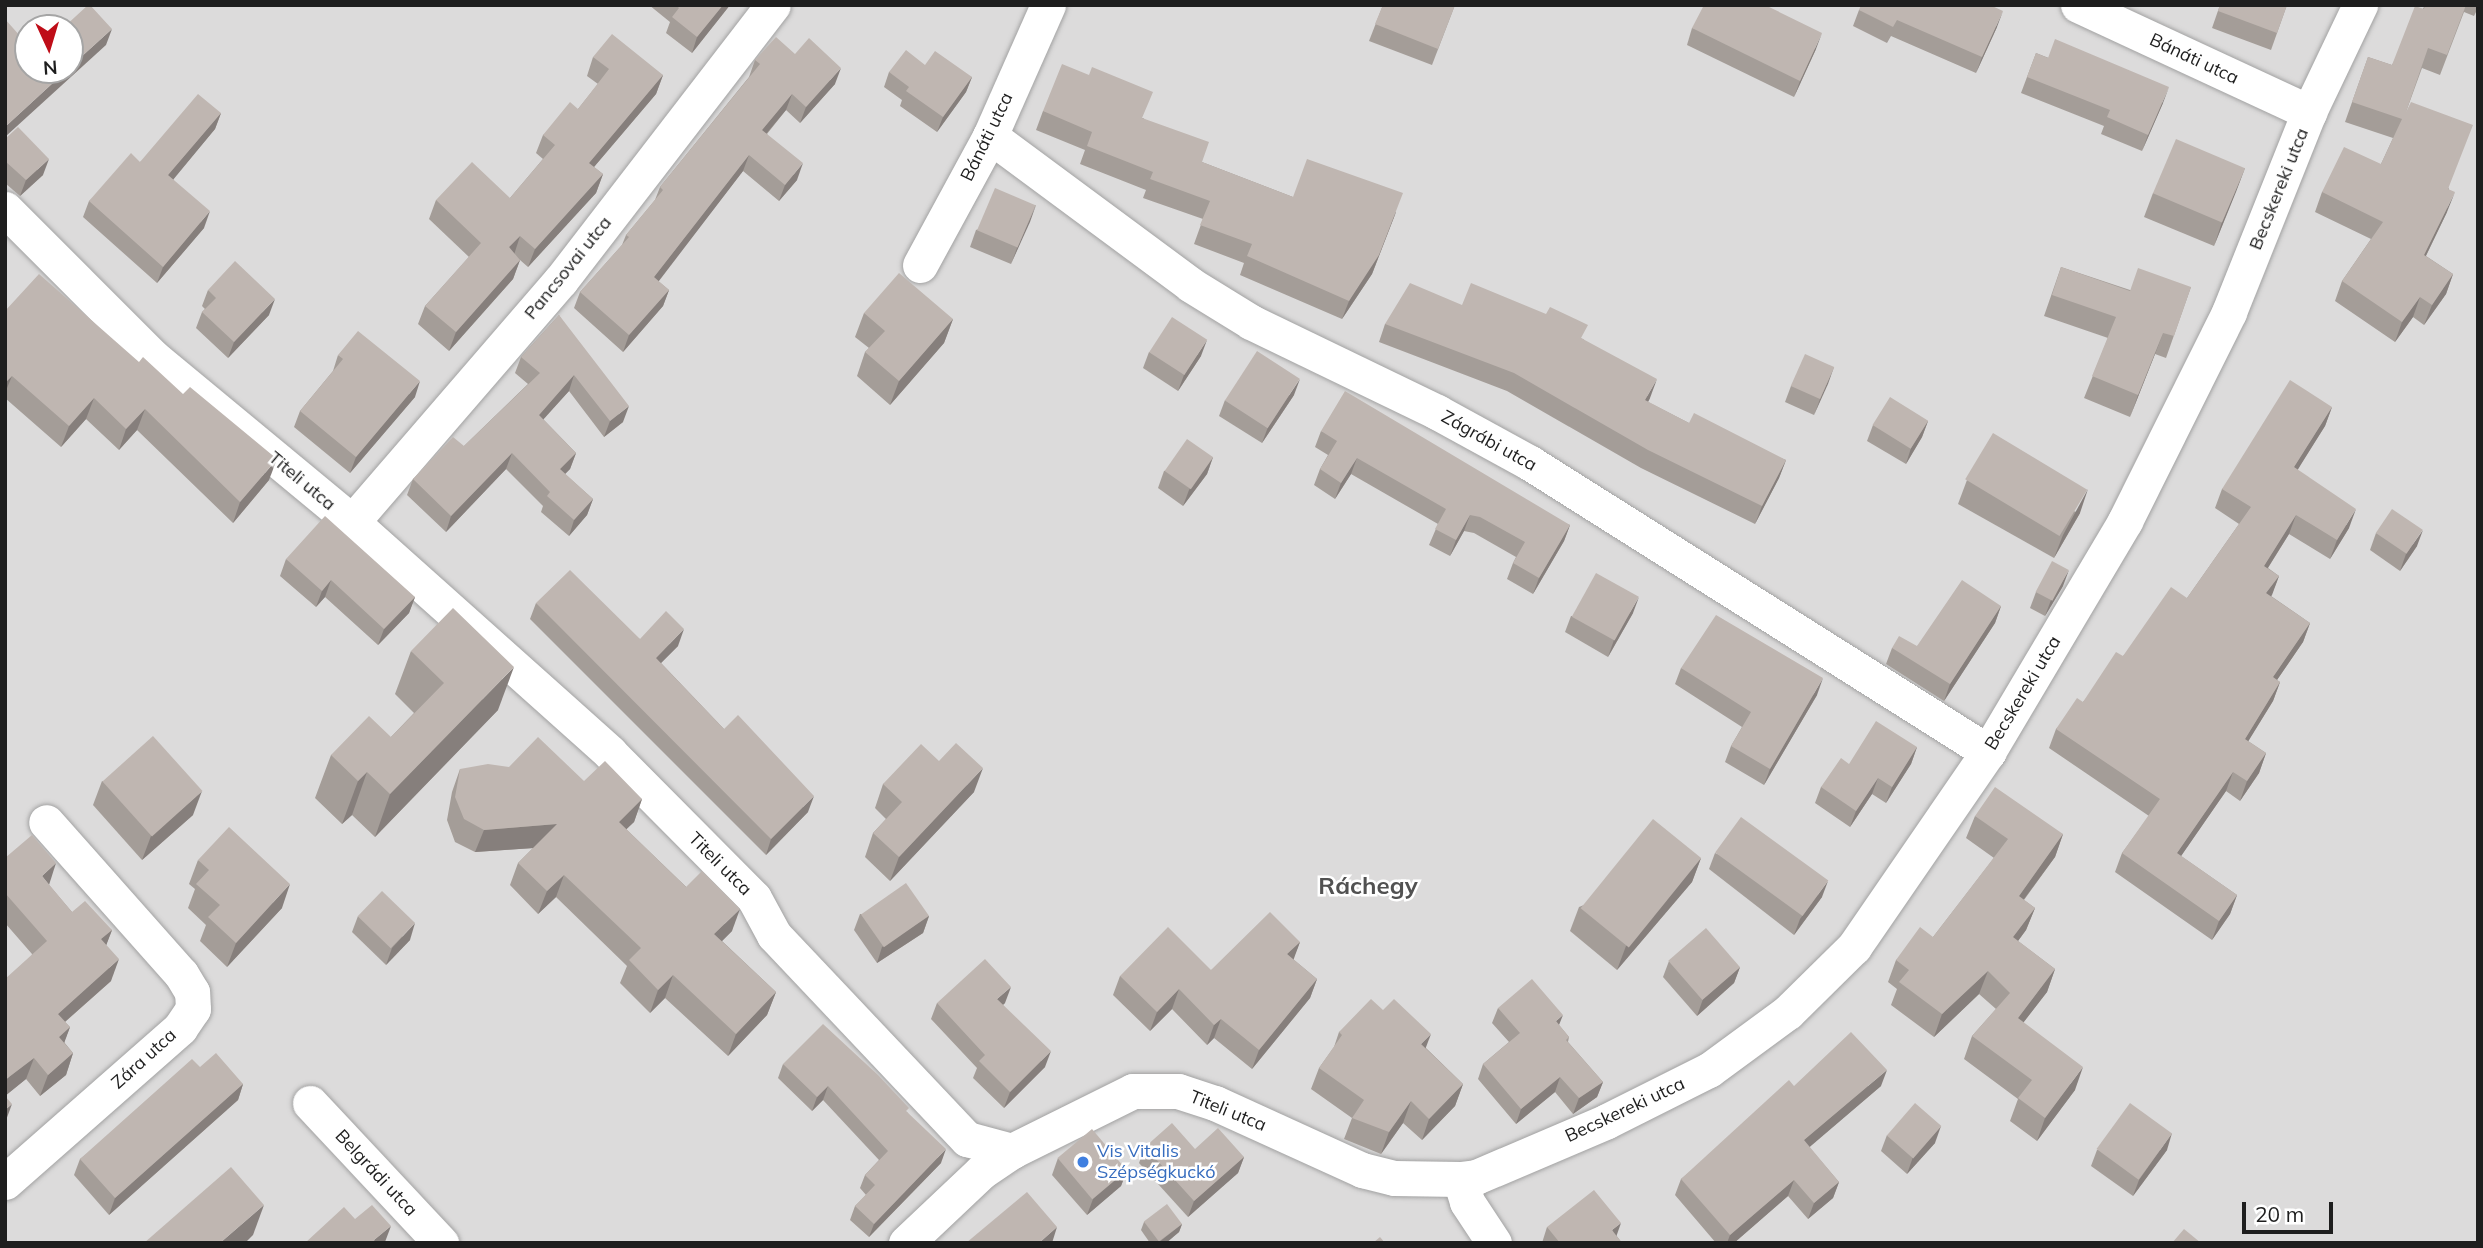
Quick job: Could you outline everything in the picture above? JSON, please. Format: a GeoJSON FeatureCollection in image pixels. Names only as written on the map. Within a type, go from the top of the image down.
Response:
{"type":"FeatureCollection","features":[{"type":"Feature","properties":{"kind":"street","name":"Bánáti utca"},"geometry":{"type":"LineString","coordinates":[[920,265],[990,136],[1048,5]]}},
{"type":"Feature","properties":{"kind":"street","name":"Bánáti utca"},"geometry":{"type":"LineString","coordinates":[[2078,5],[2309,112]]}},
{"type":"Feature","properties":{"kind":"street","name":"Becskereki utca"},"geometry":{"type":"LineString","coordinates":[[1460,1179],[1476,1177],[1607,1121],[1709,1070],[1788,1012],[1854,947],[1988,752],[2125,521],[2183,410],[2229,312],[2309,112],[2360,5]]}},
{"type":"Feature","properties":{"kind":"street","name":"Pancsovai utca"},"geometry":{"type":"LineString","coordinates":[[352,522],[561,280],[770,6]]}},
{"type":"Feature","properties":{"kind":"street","name":"Zágrábi utca"},"geometry":{"type":"LineString","coordinates":[[990,136],[1191,285],[1241,316],[1437,412],[1530,463],[1988,752]]}},
{"type":"Feature","properties":{"kind":"street","name":"Titeli utca"},"geometry":{"type":"LineString","coordinates":[[5,209],[154,358],[352,522],[610,753],[754,898],[774,935],[967,1139],[1012,1151],[1133,1091],[1178,1091],[1215,1103],[1362,1170],[1394,1178],[1460,1179]]}},
{"type":"Feature","properties":{"kind":"street","name":"Zára utca"},"geometry":{"type":"LineString","coordinates":[[5,1182],[180,1028],[193,1009],[191,992],[181,974],[46,822]]}},
{"type":"Feature","properties":{"kind":"street","name":"Belgrádi utca"},"geometry":{"type":"LineString","coordinates":[[310,1103],[441,1243]]}},
{"type":"Feature","properties":{"kind":"street"},"geometry":{"type":"LineString","coordinates":[[906,1243],[981,1172],[1012,1151]]}},
{"type":"Feature","properties":{"kind":"street"},"geometry":{"type":"LineString","coordinates":[[1460,1179],[1467,1202],[1494,1243]]}},
{"type":"Feature","properties":{"kind":"shaded area"},"geometry":{"type":"Polygon","coordinates":[[[5,5],[2478,5],[2478,1243],[5,1243],[5,5]]]}},
{"type":"Feature","properties":{"kind":"building"},"geometry":{"type":"Polygon","coordinates":[[[90,5],[112,29],[84,54],[84,14],[78,14],[90,5]]]}},
{"type":"Feature","properties":{"kind":"building"},"geometry":{"type":"Polygon","coordinates":[[[676,5],[723,5],[697,37],[672,17],[679,8],[676,5]]]}},
{"type":"Feature","properties":{"kind":"building"},"geometry":{"type":"Polygon","coordinates":[[[1383,5],[1455,5],[1438,49],[1375,24],[1383,5]]]}},
{"type":"Feature","properties":{"kind":"building"},"geometry":{"type":"Polygon","coordinates":[[[1704,5],[1765,5],[1822,33],[1800,81],[1692,28],[1704,5]]]}},
{"type":"Feature","properties":{"kind":"building"},"geometry":{"type":"Polygon","coordinates":[[[1861,5],[1990,5],[2003,11],[1982,57],[1897,20],[1893,27],[1859,10],[1861,5]]]}},
{"type":"Feature","properties":{"kind":"building"},"geometry":{"type":"Polygon","coordinates":[[[2220,5],[2287,5],[2277,33],[2218,11],[2220,5]]]}},
{"type":"Feature","properties":{"kind":"building"},"geometry":{"type":"Polygon","coordinates":[[[2425,5],[2466,5],[2447,55],[2428,48],[2406,112],[2411,102],[2473,125],[2448,189],[2455,192],[2424,255],[2453,274],[2432,305],[2420,297],[2402,322],[2342,281],[2383,222],[2322,192],[2344,147],[2381,164],[2402,119],[2352,102],[2368,57],[2392,65],[2415,6],[2424,9],[2425,5]]]}},
{"type":"Feature","properties":{"kind":"building"},"geometry":{"type":"Polygon","coordinates":[[[5,19],[14,29],[14,84],[52,84],[5,127],[5,19]]]}},
{"type":"Feature","properties":{"kind":"building"},"geometry":{"type":"Polygon","coordinates":[[[612,34],[663,75],[589,163],[603,174],[535,249],[520,236],[509,247],[520,260],[456,332],[425,306],[481,243],[436,200],[472,162],[510,198],[555,145],[543,135],[570,102],[578,109],[609,69],[593,57],[612,34]]]}},
{"type":"Feature","properties":{"kind":"building"},"geometry":{"type":"Polygon","coordinates":[[[776,37],[795,54],[809,38],[841,68],[806,107],[792,94],[762,130],[803,163],[785,185],[749,155],[654,277],[669,290],[629,335],[580,292],[629,237],[626,235],[663,190],[660,187],[760,64],[755,60],[776,37]]]}},
{"type":"Feature","properties":{"kind":"building"},"geometry":{"type":"Polygon","coordinates":[[[2055,39],[2169,87],[2148,135],[2107,117],[2110,110],[2027,77],[2036,53],[2048,58],[2055,39]]]}},
{"type":"Feature","properties":{"kind":"building"},"geometry":{"type":"Polygon","coordinates":[[[906,50],[925,65],[935,51],[972,77],[943,117],[906,91],[909,87],[889,72],[906,50]]]}},
{"type":"Feature","properties":{"kind":"building"},"geometry":{"type":"Polygon","coordinates":[[[1062,64],[1089,75],[1092,67],[1153,92],[1142,118],[1209,142],[1202,162],[1293,197],[1307,159],[1403,193],[1379,255],[1349,301],[1247,256],[1252,244],[1200,225],[1210,201],[1150,179],[1153,172],[1087,146],[1092,132],[1043,111],[1062,64]]]}},
{"type":"Feature","properties":{"kind":"building"},"geometry":{"type":"Polygon","coordinates":[[[198,94],[221,113],[168,175],[210,211],[163,267],[89,201],[131,153],[140,162],[198,94]]]}},
{"type":"Feature","properties":{"kind":"building"},"geometry":{"type":"Polygon","coordinates":[[[18,127],[49,159],[26,180],[5,161],[5,139],[18,127]]]}},
{"type":"Feature","properties":{"kind":"building"},"geometry":{"type":"Polygon","coordinates":[[[2176,139],[2245,168],[2222,223],[2153,193],[2176,139]]]}},
{"type":"Feature","properties":{"kind":"building"},"geometry":{"type":"Polygon","coordinates":[[[995,188],[1036,205],[1018,248],[977,230],[995,188]]]}},
{"type":"Feature","properties":{"kind":"building"},"geometry":{"type":"Polygon","coordinates":[[[235,261],[275,299],[234,342],[202,312],[216,298],[208,290],[235,261]]]}},
{"type":"Feature","properties":{"kind":"building"},"geometry":{"type":"Polygon","coordinates":[[[2061,267],[2130,291],[2138,268],[2191,287],[2174,336],[2163,333],[2138,395],[2092,376],[2116,317],[2052,295],[2061,267]]]}},
{"type":"Feature","properties":{"kind":"building"},"geometry":{"type":"Polygon","coordinates":[[[899,273],[953,319],[899,381],[865,352],[885,331],[864,313],[899,273]]]}},
{"type":"Feature","properties":{"kind":"building"},"geometry":{"type":"Polygon","coordinates":[[[39,274],[139,362],[143,357],[183,394],[190,387],[277,459],[240,502],[145,409],[126,429],[94,398],[69,426],[12,376],[7,381],[5,379],[5,311],[39,274]]]}},
{"type":"Feature","properties":{"kind":"building"},"geometry":{"type":"Polygon","coordinates":[[[1410,283],[1462,305],[1471,283],[1546,314],[1550,307],[1588,325],[1581,338],[1657,379],[1645,400],[1689,423],[1694,413],[1786,460],[1762,506],[1648,450],[1514,373],[1385,324],[1410,283]]]}},
{"type":"Feature","properties":{"kind":"building"},"geometry":{"type":"Polygon","coordinates":[[[559,315],[629,406],[610,421],[574,375],[539,415],[576,453],[560,469],[593,499],[574,520],[547,496],[550,492],[512,453],[451,516],[413,479],[453,437],[464,446],[540,373],[521,357],[559,315]]]}},
{"type":"Feature","properties":{"kind":"building"},"geometry":{"type":"Polygon","coordinates":[[[1172,317],[1207,340],[1184,375],[1149,352],[1172,317]]]}},
{"type":"Feature","properties":{"kind":"building"},"geometry":{"type":"Polygon","coordinates":[[[358,331],[420,381],[356,457],[300,411],[343,359],[338,355],[358,331]]]}},
{"type":"Feature","properties":{"kind":"building"},"geometry":{"type":"Polygon","coordinates":[[[1257,351],[1300,379],[1268,428],[1225,400],[1257,351]]]}},
{"type":"Feature","properties":{"kind":"building"},"geometry":{"type":"Polygon","coordinates":[[[1805,354],[1834,367],[1820,399],[1791,386],[1805,354]]]}},
{"type":"Feature","properties":{"kind":"building"},"geometry":{"type":"Polygon","coordinates":[[[2290,380],[2332,407],[2294,467],[2356,509],[2337,540],[2296,515],[2264,566],[2279,576],[2266,593],[2310,623],[2273,677],[2280,682],[2245,739],[2266,753],[2247,781],[2233,772],[2177,853],[2237,895],[2219,921],[2122,853],[2160,799],[2056,729],[2077,698],[2083,702],[2116,652],[2123,656],[2171,587],[2187,598],[2251,507],[2222,489],[2290,380]]]}},
{"type":"Feature","properties":{"kind":"building"},"geometry":{"type":"Polygon","coordinates":[[[1345,391],[1570,525],[1539,578],[1513,563],[1525,542],[1480,517],[1470,515],[1456,540],[1435,529],[1446,509],[1357,458],[1341,483],[1320,469],[1337,441],[1321,431],[1345,391]]]}},
{"type":"Feature","properties":{"kind":"building"},"geometry":{"type":"Polygon","coordinates":[[[1890,397],[1928,421],[1911,449],[1873,425],[1890,397]]]}},
{"type":"Feature","properties":{"kind":"building"},"geometry":{"type":"Polygon","coordinates":[[[1993,433],[2087,490],[2059,536],[1965,479],[1993,433]]]}},
{"type":"Feature","properties":{"kind":"building"},"geometry":{"type":"Polygon","coordinates":[[[1187,439],[1213,457],[1191,489],[1165,471],[1187,439]]]}},
{"type":"Feature","properties":{"kind":"building"},"geometry":{"type":"Polygon","coordinates":[[[2392,509],[2423,530],[2406,554],[2376,533],[2392,509]]]}},
{"type":"Feature","properties":{"kind":"building"},"geometry":{"type":"Polygon","coordinates":[[[325,516],[415,597],[384,629],[331,580],[322,591],[286,559],[325,516]]]}},
{"type":"Feature","properties":{"kind":"building"},"geometry":{"type":"Polygon","coordinates":[[[2052,561],[2069,570],[2052,601],[2036,592],[2052,561]]]}},
{"type":"Feature","properties":{"kind":"building"},"geometry":{"type":"Polygon","coordinates":[[[570,570],[640,639],[666,611],[684,629],[656,658],[724,729],[738,715],[814,796],[771,839],[536,603],[570,570]]]}},
{"type":"Feature","properties":{"kind":"building"},"geometry":{"type":"Polygon","coordinates":[[[1596,573],[1639,597],[1615,640],[1572,617],[1596,573]]]}},
{"type":"Feature","properties":{"kind":"building"},"geometry":{"type":"Polygon","coordinates":[[[1962,580],[2001,606],[1950,684],[1892,648],[1899,636],[1917,646],[1962,580]]]}},
{"type":"Feature","properties":{"kind":"building"},"geometry":{"type":"Polygon","coordinates":[[[453,608],[514,667],[390,794],[367,772],[358,781],[331,755],[369,716],[391,737],[444,683],[411,651],[453,608]]]}},
{"type":"Feature","properties":{"kind":"building"},"geometry":{"type":"Polygon","coordinates":[[[1716,615],[1823,678],[1770,769],[1731,746],[1751,712],[1681,668],[1716,615]]]}},
{"type":"Feature","properties":{"kind":"building"},"geometry":{"type":"Polygon","coordinates":[[[1876,721],[1917,747],[1892,787],[1878,778],[1856,811],[1821,787],[1841,758],[1849,764],[1876,721]]]}},
{"type":"Feature","properties":{"kind":"building"},"geometry":{"type":"Polygon","coordinates":[[[153,736],[203,791],[152,836],[102,782],[153,736]]]}},
{"type":"Feature","properties":{"kind":"building"},"geometry":{"type":"Polygon","coordinates":[[[538,737],[584,781],[605,761],[642,799],[619,822],[686,887],[702,871],[740,909],[714,934],[776,992],[736,1034],[673,975],[658,990],[629,960],[641,948],[564,875],[547,891],[518,863],[557,824],[484,830],[464,819],[455,797],[460,769],[488,764],[509,767],[538,737]]]}},
{"type":"Feature","properties":{"kind":"building"},"geometry":{"type":"Polygon","coordinates":[[[956,743],[983,768],[899,857],[873,833],[902,802],[883,784],[921,744],[939,761],[956,743]]]}},
{"type":"Feature","properties":{"kind":"building"},"geometry":{"type":"Polygon","coordinates":[[[1995,787],[2063,834],[2019,896],[2035,908],[2013,937],[2055,969],[2018,1018],[2083,1067],[2045,1118],[2018,1098],[2032,1080],[1972,1036],[2010,993],[1988,971],[1942,1014],[1899,982],[1909,970],[1896,960],[1920,927],[1933,937],[2008,839],[1975,816],[1995,787]]]}},
{"type":"Feature","properties":{"kind":"building"},"geometry":{"type":"Polygon","coordinates":[[[1741,817],[1828,880],[1803,916],[1715,853],[1741,817]]]}},
{"type":"Feature","properties":{"kind":"building"},"geometry":{"type":"Polygon","coordinates":[[[1653,819],[1701,858],[1629,947],[1581,908],[1653,819]]]}},
{"type":"Feature","properties":{"kind":"building"},"geometry":{"type":"Polygon","coordinates":[[[229,827],[290,884],[236,943],[208,917],[220,905],[196,884],[209,870],[198,860],[229,827]]]}},
{"type":"Feature","properties":{"kind":"building"},"geometry":{"type":"Polygon","coordinates":[[[32,835],[56,863],[42,876],[72,912],[85,901],[112,930],[101,939],[119,959],[58,1014],[70,1027],[59,1037],[73,1053],[48,1075],[34,1058],[5,1080],[5,979],[47,941],[5,893],[5,858],[32,835]]]}},
{"type":"Feature","properties":{"kind":"building"},"geometry":{"type":"Polygon","coordinates":[[[906,883],[929,916],[884,947],[861,915],[906,883]]]}},
{"type":"Feature","properties":{"kind":"building"},"geometry":{"type":"Polygon","coordinates":[[[382,891],[415,923],[391,948],[358,916],[382,891]]]}},
{"type":"Feature","properties":{"kind":"building"},"geometry":{"type":"Polygon","coordinates":[[[1270,912],[1300,942],[1287,954],[1317,979],[1259,1050],[1221,1019],[1214,1025],[1179,989],[1157,1012],[1120,976],[1168,927],[1211,970],[1270,912]]]}},
{"type":"Feature","properties":{"kind":"building"},"geometry":{"type":"Polygon","coordinates":[[[1706,928],[1740,967],[1702,1000],[1668,961],[1706,928]]]}},
{"type":"Feature","properties":{"kind":"building"},"geometry":{"type":"Polygon","coordinates":[[[985,959],[1011,987],[997,999],[1051,1051],[1010,1092],[979,1061],[985,1055],[937,1003],[985,959]]]}},
{"type":"Feature","properties":{"kind":"building"},"geometry":{"type":"Polygon","coordinates":[[[1532,979],[1563,1015],[1556,1021],[1569,1037],[1566,1040],[1603,1082],[1579,1098],[1560,1077],[1521,1109],[1483,1064],[1520,1033],[1498,1008],[1532,979]]]}},
{"type":"Feature","properties":{"kind":"building"},"geometry":{"type":"Polygon","coordinates":[[[1371,999],[1383,1010],[1394,999],[1431,1034],[1421,1044],[1463,1084],[1429,1119],[1411,1101],[1389,1132],[1352,1118],[1364,1100],[1319,1068],[1342,1035],[1339,1032],[1371,999]]]}},
{"type":"Feature","properties":{"kind":"building"},"geometry":{"type":"Polygon","coordinates":[[[823,1024],[878,1075],[909,1108],[906,1111],[946,1149],[874,1224],[855,1206],[875,1185],[865,1175],[888,1151],[828,1086],[817,1097],[783,1064],[823,1024]]]}},
{"type":"Feature","properties":{"kind":"building"},"geometry":{"type":"Polygon","coordinates":[[[1851,1032],[1887,1070],[1804,1140],[1839,1182],[1814,1203],[1794,1180],[1730,1235],[1681,1179],[1789,1080],[1794,1086],[1851,1032]]]}},
{"type":"Feature","properties":{"kind":"building"},"geometry":{"type":"Polygon","coordinates":[[[216,1053],[243,1084],[115,1198],[80,1159],[192,1059],[200,1067],[216,1053]]]}},
{"type":"Feature","properties":{"kind":"building"},"geometry":{"type":"Polygon","coordinates":[[[5,1096],[12,1104],[5,1110],[5,1096]]]}},
{"type":"Feature","properties":{"kind":"building"},"geometry":{"type":"Polygon","coordinates":[[[1915,1103],[1941,1126],[1913,1158],[1887,1135],[1915,1103]]]}},
{"type":"Feature","properties":{"kind":"building"},"geometry":{"type":"Polygon","coordinates":[[[2130,1103],[2172,1134],[2139,1180],[2096,1149],[2130,1103]]]}},
{"type":"Feature","properties":{"kind":"building"},"geometry":{"type":"Polygon","coordinates":[[[1172,1123],[1195,1149],[1218,1128],[1244,1157],[1194,1201],[1145,1147],[1172,1123]]]}},
{"type":"Feature","properties":{"kind":"building"},"geometry":{"type":"Polygon","coordinates":[[[1092,1129],[1127,1170],[1092,1199],[1058,1158],[1092,1129]]]}},
{"type":"Feature","properties":{"kind":"building"},"geometry":{"type":"Polygon","coordinates":[[[231,1167],[264,1205],[220,1243],[144,1243],[231,1167]]]}},
{"type":"Feature","properties":{"kind":"building"},"geometry":{"type":"Polygon","coordinates":[[[1594,1190],[1621,1223],[1612,1230],[1622,1243],[1560,1243],[1547,1227],[1594,1190]]]}},
{"type":"Feature","properties":{"kind":"building"},"geometry":{"type":"Polygon","coordinates":[[[1027,1192],[1057,1227],[1039,1243],[966,1243],[1027,1192]]]}},
{"type":"Feature","properties":{"kind":"building"},"geometry":{"type":"Polygon","coordinates":[[[1167,1204],[1182,1224],[1159,1241],[1144,1221],[1167,1204]]]}},
{"type":"Feature","properties":{"kind":"building"},"geometry":{"type":"Polygon","coordinates":[[[372,1205],[391,1226],[374,1240],[376,1243],[305,1243],[344,1207],[355,1219],[372,1205]]]}},
{"type":"Feature","properties":{"kind":"building"},"geometry":{"type":"Polygon","coordinates":[[[2184,1229],[2201,1243],[2172,1243],[2184,1229]]]}},
{"type":"Feature","properties":{"kind":"building"},"geometry":{"type":"Polygon","coordinates":[[[1380,1237],[1385,1243],[1373,1243],[1380,1237]]]}},
{"type":"Feature","properties":{"kind":"place","name":"Vis Vitalis Szépségkuckó"},"geometry":{"type":"Point","coordinates":[1083,1162]}},
{"type":"Feature","properties":{"kind":"district","name":"Ráchegy"},"geometry":{"type":"Point","coordinates":[1368,886]}}]}
